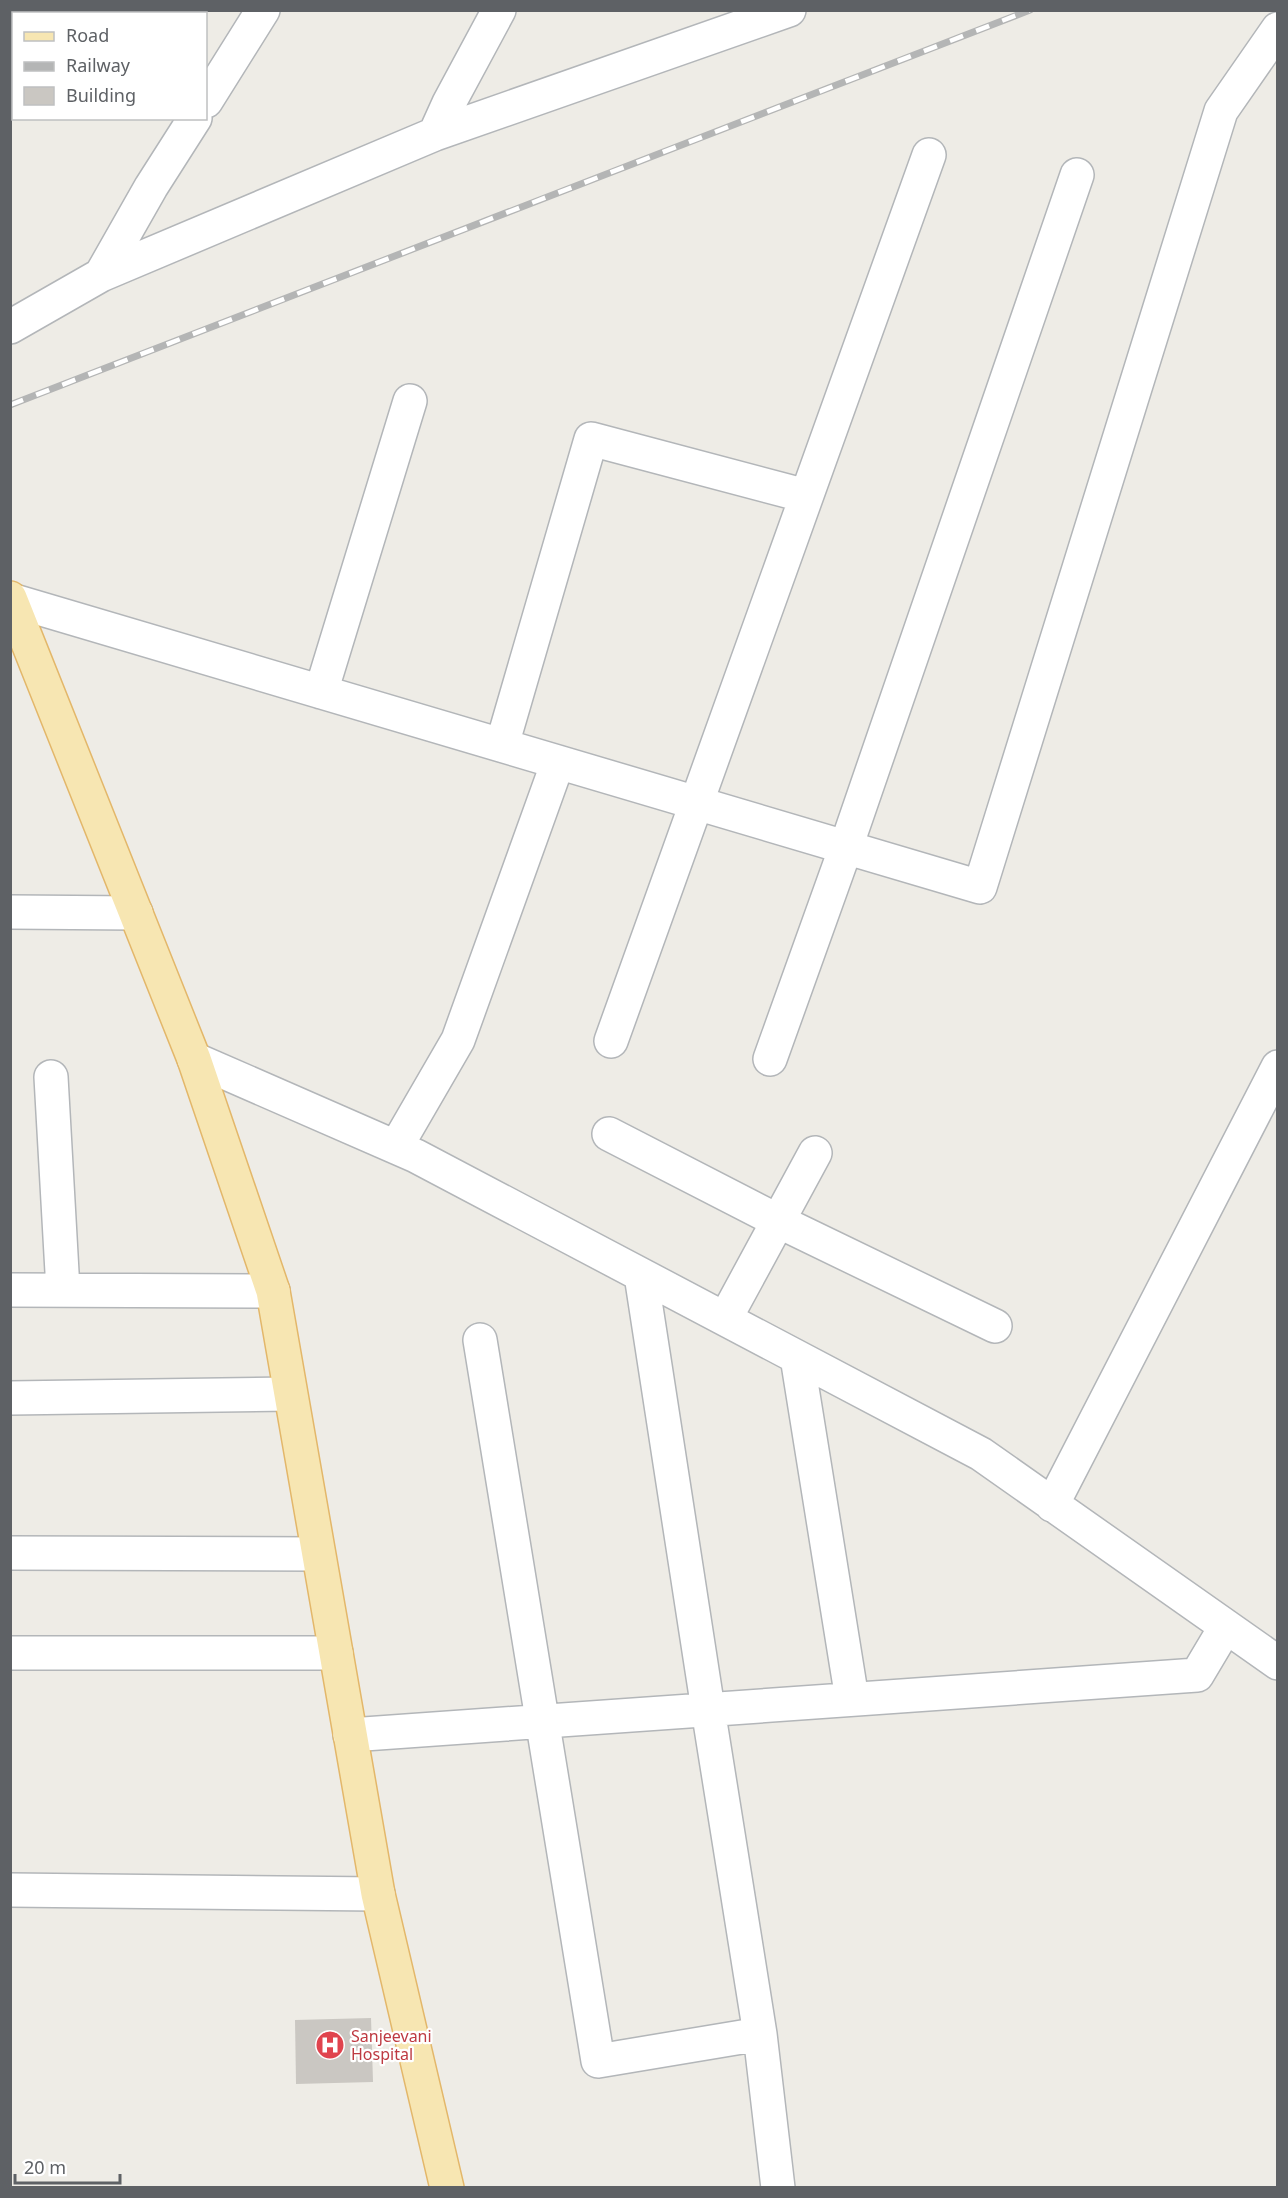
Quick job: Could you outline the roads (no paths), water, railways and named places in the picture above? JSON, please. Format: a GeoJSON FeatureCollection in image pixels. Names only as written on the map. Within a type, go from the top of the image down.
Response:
{"type":"FeatureCollection","features":[{"type":"Feature","properties":{"kind":"main road"},"geometry":{"type":"LineString","coordinates":[[11,599],[194,1059],[273,1291],[378,1894],[447,2187]]}},
{"type":"Feature","properties":{"kind":"street"},"geometry":{"type":"LineString","coordinates":[[207,99],[263,10]]}},
{"type":"Feature","properties":{"kind":"street"},"geometry":{"type":"LineString","coordinates":[[435,134],[499,10]]}},
{"type":"Feature","properties":{"kind":"street"},"geometry":{"type":"LineString","coordinates":[[10,327],[101,275],[435,134],[789,10]]}},
{"type":"Feature","properties":{"kind":"street"},"geometry":{"type":"LineString","coordinates":[[11,599],[980,887],[1221,111],[1278,29]]}},
{"type":"Feature","properties":{"kind":"street"},"geometry":{"type":"LineString","coordinates":[[101,275],[151,187],[194,120]]}},
{"type":"Feature","properties":{"kind":"street"},"geometry":{"type":"LineString","coordinates":[[611,1041],[929,155]]}},
{"type":"Feature","properties":{"kind":"street"},"geometry":{"type":"LineString","coordinates":[[770,1059],[846,847],[1077,175]]}},
{"type":"Feature","properties":{"kind":"street"},"geometry":{"type":"LineString","coordinates":[[321,692],[410,401]]}},
{"type":"Feature","properties":{"kind":"street"},"geometry":{"type":"LineString","coordinates":[[502,745],[591,439],[806,496]]}},
{"type":"Feature","properties":{"kind":"street"},"geometry":{"type":"LineString","coordinates":[[396,1147],[458,1040],[558,762]]}},
{"type":"Feature","properties":{"kind":"street"},"geometry":{"type":"LineString","coordinates":[[10,912],[135,913]]}},
{"type":"Feature","properties":{"kind":"street"},"geometry":{"type":"LineString","coordinates":[[194,1059],[396,1147],[981,1454],[1225,1628],[1278,1663]]}},
{"type":"Feature","properties":{"kind":"street"},"geometry":{"type":"LineString","coordinates":[[1052,1505],[1278,1067]]}},
{"type":"Feature","properties":{"kind":"street"},"geometry":{"type":"LineString","coordinates":[[51,1077],[63,1290]]}},
{"type":"Feature","properties":{"kind":"street"},"geometry":{"type":"LineString","coordinates":[[609,1134],[778,1221],[995,1326]]}},
{"type":"Feature","properties":{"kind":"street"},"geometry":{"type":"LineString","coordinates":[[725,1319],[815,1153]]}},
{"type":"Feature","properties":{"kind":"street"},"geometry":{"type":"LineString","coordinates":[[641,1275],[760,2034],[778,2187]]}},
{"type":"Feature","properties":{"kind":"street"},"geometry":{"type":"LineString","coordinates":[[10,1290],[273,1291]]}},
{"type":"Feature","properties":{"kind":"street"},"geometry":{"type":"LineString","coordinates":[[480,1340],[598,2061],[760,2034]]}},
{"type":"Feature","properties":{"kind":"street"},"geometry":{"type":"LineString","coordinates":[[797,1357],[852,1699]]}},
{"type":"Feature","properties":{"kind":"street"},"geometry":{"type":"LineString","coordinates":[[10,1398],[290,1394]]}},
{"type":"Feature","properties":{"kind":"street"},"geometry":{"type":"LineString","coordinates":[[10,1553],[318,1554]]}},
{"type":"Feature","properties":{"kind":"street"},"geometry":{"type":"LineString","coordinates":[[350,1734],[1197,1675],[1225,1628]]}},
{"type":"Feature","properties":{"kind":"street"},"geometry":{"type":"LineString","coordinates":[[10,1653],[336,1653]]}},
{"type":"Feature","properties":{"kind":"street"},"geometry":{"type":"LineString","coordinates":[[10,1890],[378,1894]]}},
{"type":"Feature","properties":{"kind":"railway"},"geometry":{"type":"LineString","coordinates":[[10,405],[1030,10]]}},
{"type":"Feature","properties":{"kind":"place","name":"Sanjeevani Hospital"},"geometry":{"type":"Point","coordinates":[330,2045]}}]}
